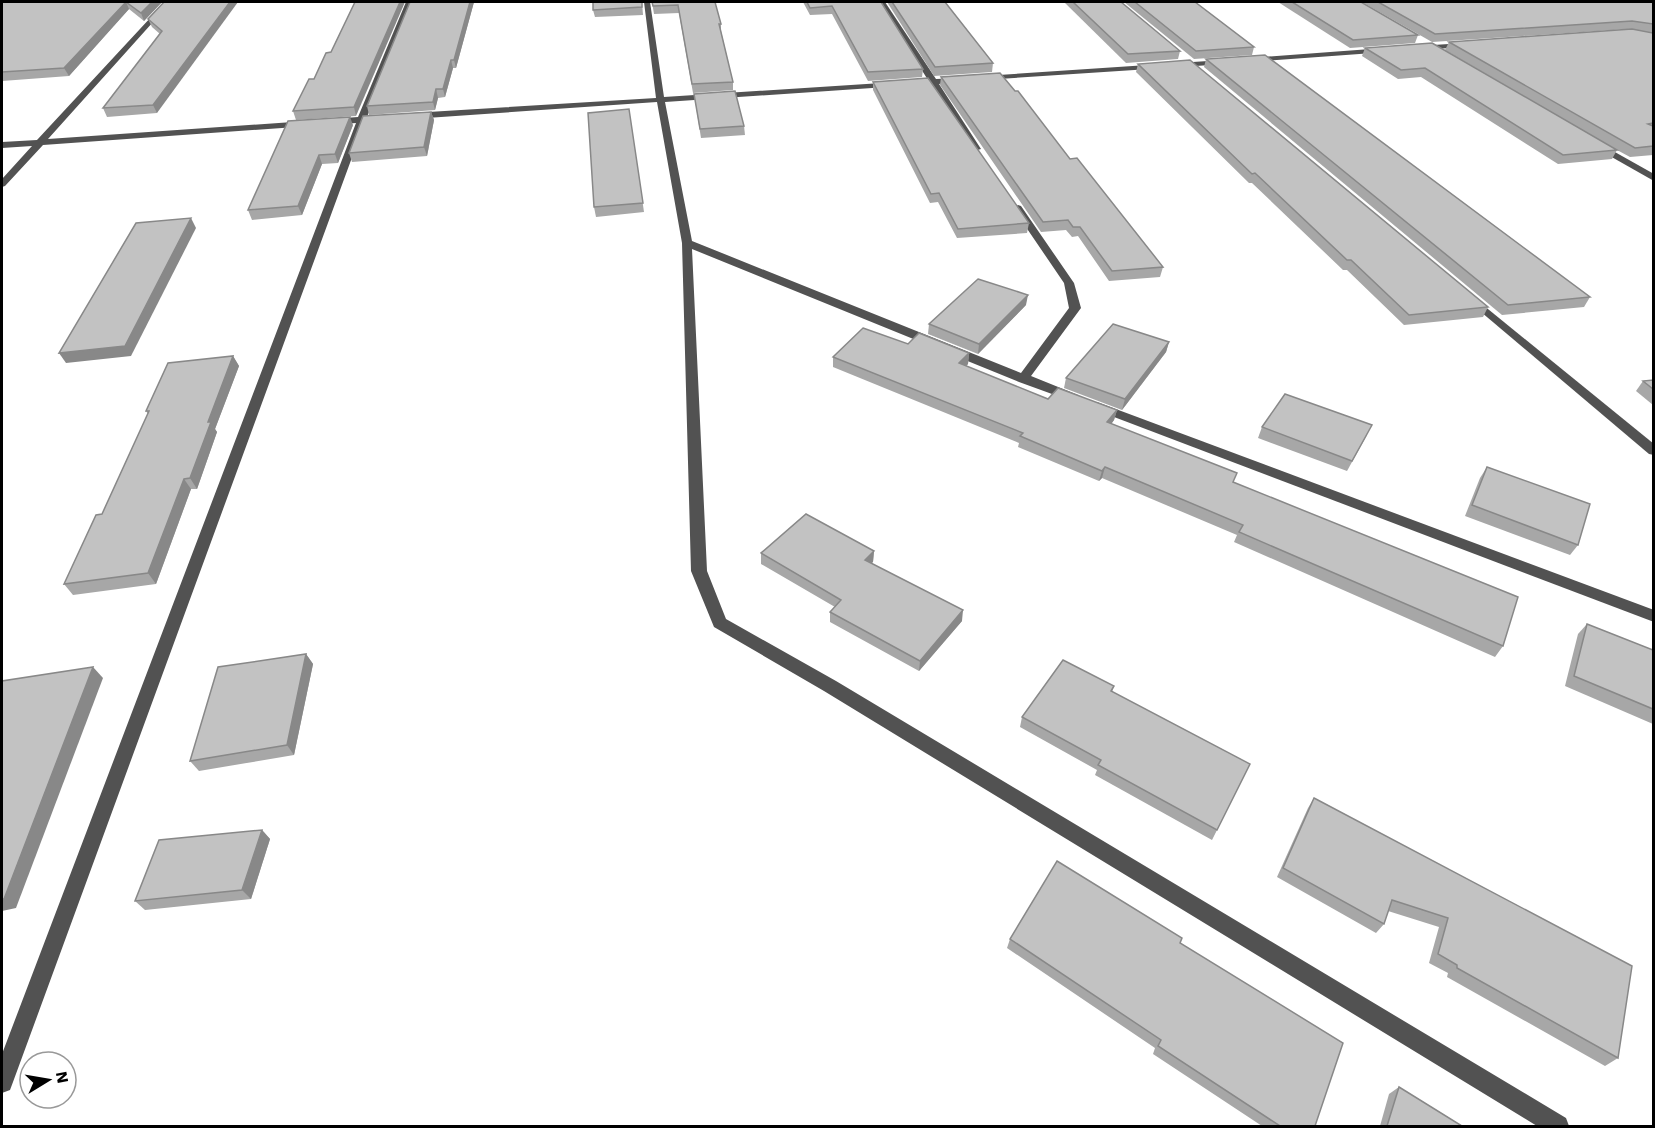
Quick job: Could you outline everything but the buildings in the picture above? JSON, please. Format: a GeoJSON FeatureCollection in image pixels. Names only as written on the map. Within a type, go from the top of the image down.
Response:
{"type":"FeatureCollection","features":[{"type":"Feature","properties":{"kind":"street"},"geometry":{"type":"LineString","coordinates":[[2,184],[168,2]]}},
{"type":"Feature","properties":{"kind":"street"},"geometry":{"type":"LineString","coordinates":[[2,1082],[361,120],[409,2]]}},
{"type":"Feature","properties":{"kind":"street"},"geometry":{"type":"LineString","coordinates":[[647,2],[660,98],[687,243],[699,572],[720,623],[841,692],[1558,1126]]}},
{"type":"Feature","properties":{"kind":"street"},"geometry":{"type":"LineString","coordinates":[[882,2],[931,81],[984,158]]}},
{"type":"Feature","properties":{"kind":"street"},"geometry":{"type":"LineString","coordinates":[[1411,36],[1440,53]]}},
{"type":"Feature","properties":{"kind":"street"},"geometry":{"type":"LineString","coordinates":[[1406,49],[1477,44]]}},
{"type":"Feature","properties":{"kind":"street"},"geometry":{"type":"LineString","coordinates":[[1176,50],[1202,72]]}},
{"type":"Feature","properties":{"kind":"street"},"geometry":{"type":"LineString","coordinates":[[1240,61],[1395,50]]}},
{"type":"Feature","properties":{"kind":"street"},"geometry":{"type":"LineString","coordinates":[[979,78],[1228,62]]}},
{"type":"Feature","properties":{"kind":"street"},"geometry":{"type":"LineString","coordinates":[[325,122],[967,79]]}},
{"type":"Feature","properties":{"kind":"street"},"geometry":{"type":"LineString","coordinates":[[2,145],[314,123]]}},
{"type":"Feature","properties":{"kind":"street"},"geometry":{"type":"LineString","coordinates":[[1593,143],[1653,178]]}},
{"type":"Feature","properties":{"kind":"street"},"geometry":{"type":"LineString","coordinates":[[1010,197],[1069,283],[1075,308],[1023,379]]}},
{"type":"Feature","properties":{"kind":"street"},"geometry":{"type":"LineString","coordinates":[[687,243],[1023,379],[1653,616]]}},
{"type":"Feature","properties":{"kind":"street"},"geometry":{"type":"LineString","coordinates":[[1464,292],[1653,451]]}}]}
